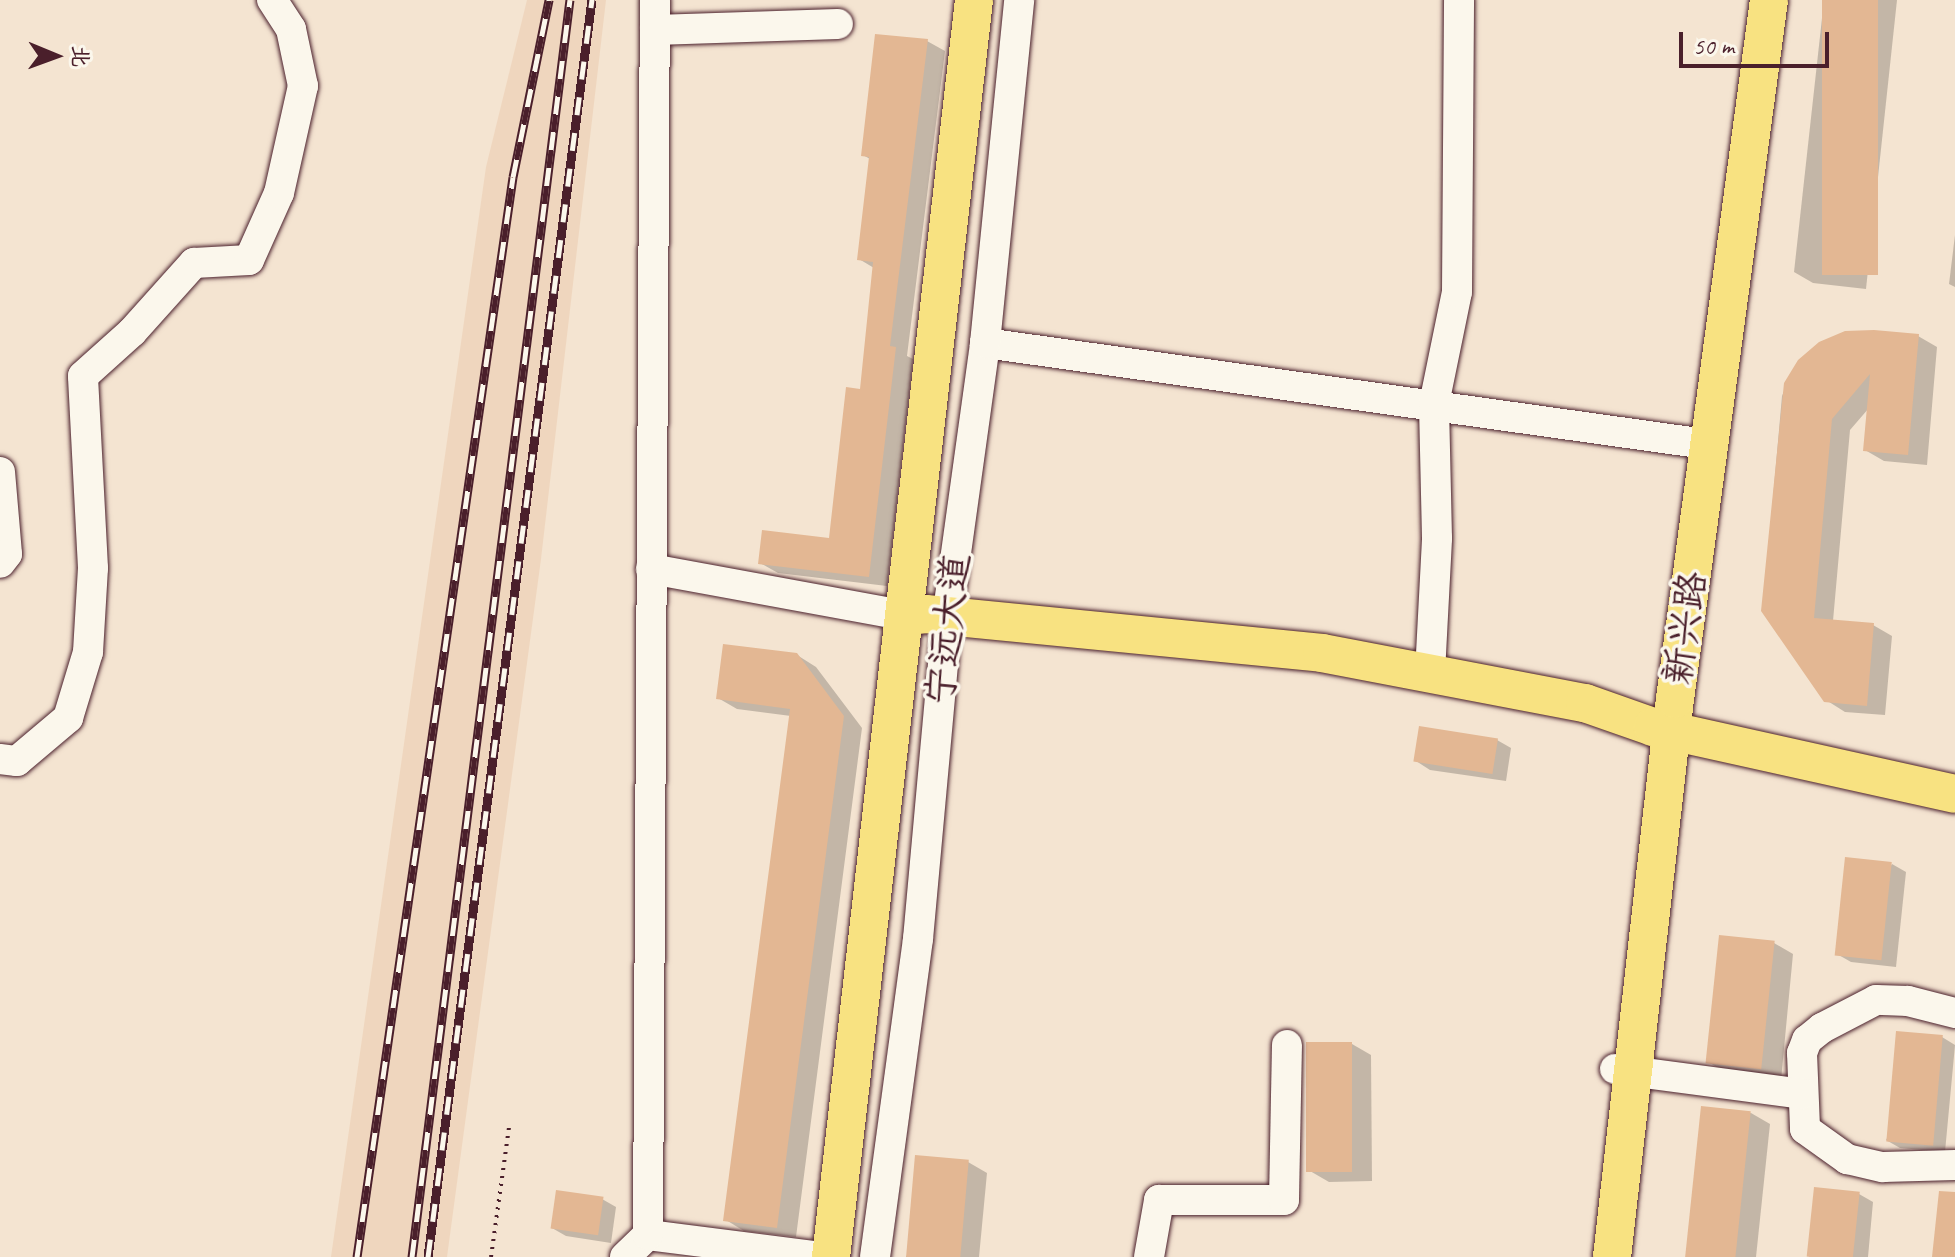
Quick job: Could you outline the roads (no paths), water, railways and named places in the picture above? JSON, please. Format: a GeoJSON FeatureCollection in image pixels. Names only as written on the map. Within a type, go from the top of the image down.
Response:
{"type":"FeatureCollection","features":[{"type":"Feature","properties":{"kind":"main road","name":"宁远大道"},"geometry":{"type":"LineString","coordinates":[[831,1257],[927,616],[974,0]]}},
{"type":"Feature","properties":{"kind":"main road","name":"宁远大道"},"geometry":{"type":"LineString","coordinates":[[854,1257],[996,0]]}},
{"type":"Feature","properties":{"kind":"main road","name":"新兴路"},"geometry":{"type":"LineString","coordinates":[[1594,1257],[1624,1070],[1663,728],[1691,442],[1751,0]]}},
{"type":"Feature","properties":{"kind":"main road","name":"新兴路"},"geometry":{"type":"LineString","coordinates":[[1663,728],[1769,0]]}},
{"type":"Feature","properties":{"kind":"main road"},"geometry":{"type":"LineString","coordinates":[[927,616],[1322,653],[1585,703],[1663,728],[1955,794]]}},
{"type":"Feature","properties":{"kind":"main road","name":"新兴路"},"geometry":{"type":"LineString","coordinates":[[1612,1257],[1624,1070]]}},
{"type":"Feature","properties":{"kind":"street"},"geometry":{"type":"LineString","coordinates":[[0,759],[17,761],[68,718],[88,652],[93,568],[83,376],[132,332],[194,263],[249,260],[279,193],[303,86],[291,29],[272,0]]}},
{"type":"Feature","properties":{"kind":"street","name":"宁远大道"},"geometry":{"type":"LineString","coordinates":[[875,1257],[918,939],[927,616],[985,343],[1019,0]]}},
{"type":"Feature","properties":{"kind":"street"},"geometry":{"type":"LineString","coordinates":[[1430,673],[1437,538],[1434,404],[1457,292],[1459,0]]}},
{"type":"Feature","properties":{"kind":"street"},"geometry":{"type":"LineString","coordinates":[[625,1257],[648,1235],[655,15],[838,24]]}},
{"type":"Feature","properties":{"kind":"street"},"geometry":{"type":"LineString","coordinates":[[985,343],[1691,442]]}},
{"type":"Feature","properties":{"kind":"street"},"geometry":{"type":"LineString","coordinates":[[0,472],[7,554],[0,563]]}},
{"type":"Feature","properties":{"kind":"street"},"geometry":{"type":"LineString","coordinates":[[651,569],[927,616]]}},
{"type":"Feature","properties":{"kind":"street"},"geometry":{"type":"LineString","coordinates":[[1955,1013],[1908,1001],[1876,1000],[1807,1040],[1802,1053],[1805,1129],[1847,1159],[1883,1167],[1955,1165]]}},
{"type":"Feature","properties":{"kind":"street"},"geometry":{"type":"LineString","coordinates":[[1149,1257],[1159,1200],[1284,1200],[1287,1045]]}},
{"type":"Feature","properties":{"kind":"street"},"geometry":{"type":"LineString","coordinates":[[1624,1070],[1802,1094]]}},
{"type":"Feature","properties":{"kind":"street"},"geometry":{"type":"LineString","coordinates":[[648,1235],[823,1257]]}},
{"type":"Feature","properties":{"kind":"railway"},"geometry":{"type":"LineString","coordinates":[[357,1257],[513,177],[549,0]]}},
{"type":"Feature","properties":{"kind":"railway"},"geometry":{"type":"LineString","coordinates":[[412,1257],[570,0]]}},
{"type":"Feature","properties":{"kind":"railway"},"geometry":{"type":"LineString","coordinates":[[428,1257],[592,0]]}}]}
